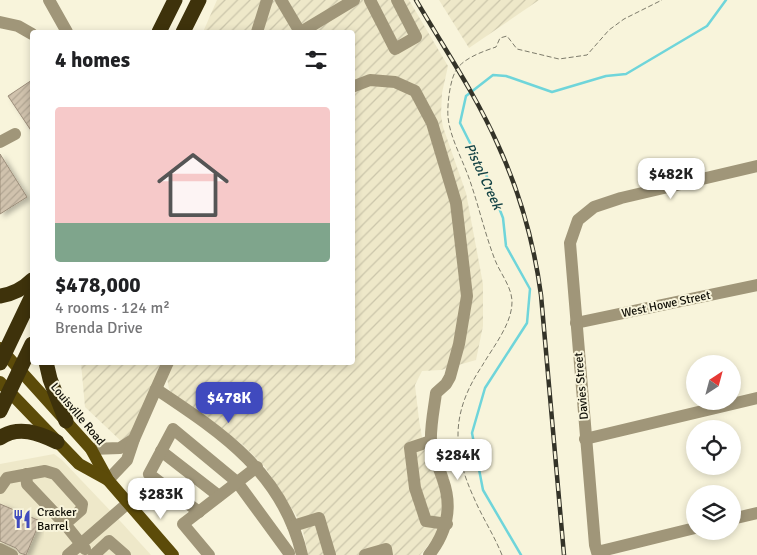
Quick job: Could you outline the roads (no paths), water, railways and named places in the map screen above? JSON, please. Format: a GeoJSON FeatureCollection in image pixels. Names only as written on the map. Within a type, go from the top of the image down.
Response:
{"type":"FeatureCollection","features":[{"type":"Feature","properties":{"kind":"highway"},"geometry":{"type":"LineString","coordinates":[[160,30],[175,0]]}},
{"type":"Feature","properties":{"kind":"highway"},"geometry":{"type":"LineString","coordinates":[[184,30],[199,0]]}},
{"type":"Feature","properties":{"kind":"highway"},"geometry":{"type":"LineString","coordinates":[[0,296],[13,293],[30,282]]}},
{"type":"Feature","properties":{"kind":"highway"},"geometry":{"type":"LineString","coordinates":[[2,354],[30,300]]}},
{"type":"Feature","properties":{"kind":"highway"},"geometry":{"type":"LineString","coordinates":[[0,411],[4,387],[20,369],[30,348]]}},
{"type":"Feature","properties":{"kind":"highway"},"geometry":{"type":"LineString","coordinates":[[47,365],[66,421]]}},
{"type":"Feature","properties":{"kind":"highway"},"geometry":{"type":"LineString","coordinates":[[0,438],[4,435],[27,431],[38,433],[57,442]]}},
{"type":"Feature","properties":{"kind":"main road","name":"Louisville Road"},"geometry":{"type":"LineString","coordinates":[[2,354],[20,369],[91,449],[108,480],[174,555]]}},
{"type":"Feature","properties":{"kind":"main road","name":"Louisville Road"},"geometry":{"type":"LineString","coordinates":[[4,387],[79,464],[108,480]]}},
{"type":"Feature","properties":{"kind":"street"},"geometry":{"type":"LineString","coordinates":[[49,0],[66,30]]}},
{"type":"Feature","properties":{"kind":"street"},"geometry":{"type":"LineString","coordinates":[[257,30],[267,0]]}},
{"type":"Feature","properties":{"kind":"street"},"geometry":{"type":"LineString","coordinates":[[280,0],[300,30]]}},
{"type":"Feature","properties":{"kind":"street"},"geometry":{"type":"LineString","coordinates":[[304,30],[354,0]]}},
{"type":"Feature","properties":{"kind":"street"},"geometry":{"type":"LineString","coordinates":[[370,0],[395,49],[416,37],[397,0]]}},
{"type":"Feature","properties":{"kind":"street"},"geometry":{"type":"LineString","coordinates":[[0,22],[18,26],[30,33]]}},
{"type":"Feature","properties":{"kind":"street"},"geometry":{"type":"LineString","coordinates":[[355,86],[370,80],[395,82],[415,92],[432,123],[456,203],[467,296],[459,344],[450,377],[446,384],[436,393],[431,441],[447,492],[448,507],[447,524],[437,545],[429,555]]}},
{"type":"Feature","properties":{"kind":"street"},"geometry":{"type":"LineString","coordinates":[[0,142],[14,134]]}},
{"type":"Feature","properties":{"kind":"street","name":"Davies Street"},"geometry":{"type":"LineString","coordinates":[[686,530],[597,552],[594,545],[570,243],[578,220],[594,207],[621,198],[757,166]]}},
{"type":"Feature","properties":{"kind":"street","name":"West Howe Street"},"geometry":{"type":"LineString","coordinates":[[576,323],[757,285]]}},
{"type":"Feature","properties":{"kind":"street"},"geometry":{"type":"LineString","coordinates":[[108,480],[128,460],[134,439],[167,365]]}},
{"type":"Feature","properties":{"kind":"street"},"geometry":{"type":"LineString","coordinates":[[156,389],[221,436],[256,466],[276,491],[293,526],[301,550],[288,554],[237,482],[173,430],[148,474],[199,512]]}},
{"type":"Feature","properties":{"kind":"street"},"geometry":{"type":"LineString","coordinates":[[585,439],[757,398]]}},
{"type":"Feature","properties":{"kind":"street"},"geometry":{"type":"LineString","coordinates":[[91,449],[120,448],[134,439]]}},
{"type":"Feature","properties":{"kind":"street"},"geometry":{"type":"LineString","coordinates":[[431,441],[410,448],[415,488],[426,521],[447,524]]}},
{"type":"Feature","properties":{"kind":"street"},"geometry":{"type":"LineString","coordinates":[[161,451],[219,496]]}},
{"type":"Feature","properties":{"kind":"street"},"geometry":{"type":"LineString","coordinates":[[209,555],[183,524],[256,466]]}},
{"type":"Feature","properties":{"kind":"street"},"geometry":{"type":"LineString","coordinates":[[0,488],[7,478],[45,471],[55,474],[82,504],[81,510],[65,524]]}},
{"type":"Feature","properties":{"kind":"street"},"geometry":{"type":"LineString","coordinates":[[26,474],[27,484],[92,555],[109,541],[125,555]]}},
{"type":"Feature","properties":{"kind":"street"},"geometry":{"type":"LineString","coordinates":[[68,555],[128,503]]}},
{"type":"Feature","properties":{"kind":"street"},"geometry":{"type":"LineString","coordinates":[[741,517],[757,514]]}},
{"type":"Feature","properties":{"kind":"street"},"geometry":{"type":"LineString","coordinates":[[293,526],[319,518],[330,555]]}},
{"type":"Feature","properties":{"kind":"street"},"geometry":{"type":"LineString","coordinates":[[0,549],[12,555]]}},
{"type":"Feature","properties":{"kind":"street"},"geometry":{"type":"LineString","coordinates":[[365,555],[386,549],[387,555]]}},
{"type":"Feature","properties":{"kind":"waterway","name":"Pistol Creek"},"geometry":{"type":"LineString","coordinates":[[521,555],[483,490],[472,433],[485,388],[527,323],[530,289],[506,246],[503,218],[487,177],[460,123],[466,96],[493,75],[506,76],[552,92],[606,76],[626,74],[707,26],[726,0]]}},
{"type":"Feature","properties":{"kind":"railway"},"geometry":{"type":"LineString","coordinates":[[416,0],[470,90],[489,126],[506,163],[525,218],[541,295],[564,555]]}},
{"type":"Feature","properties":{"kind":"place","name":"Cracker Barrel"},"geometry":{"type":"Point","coordinates":[22,519]}}]}
